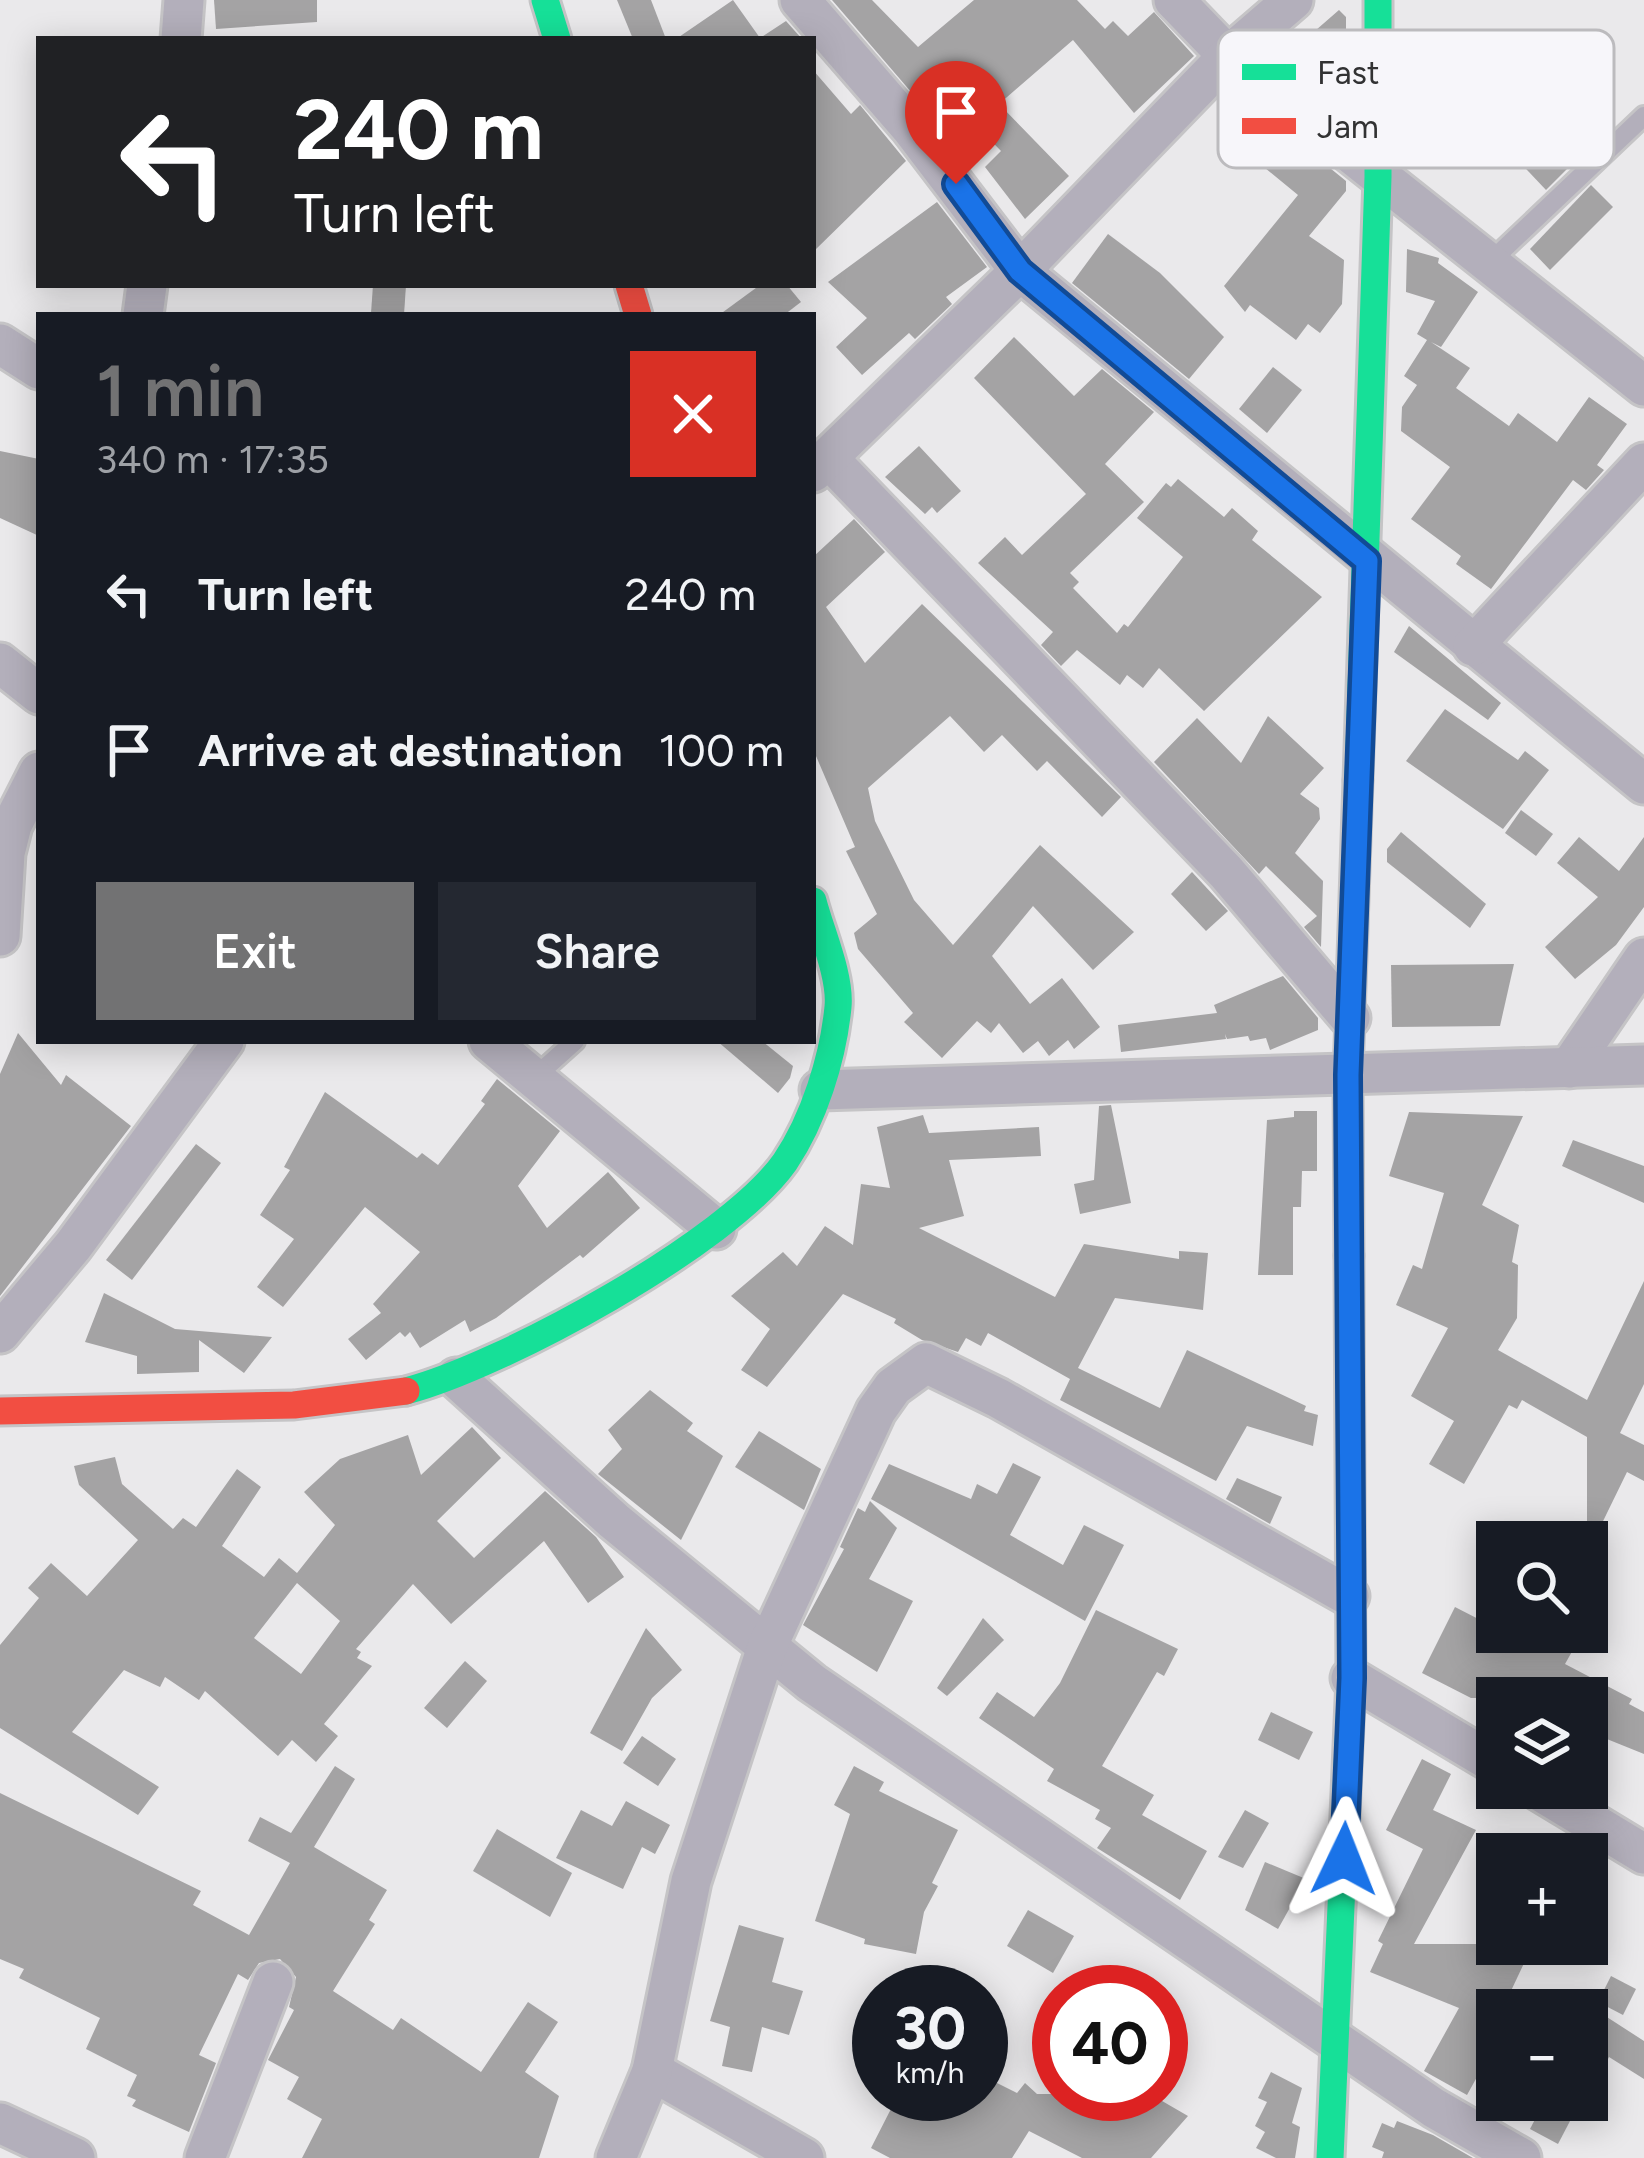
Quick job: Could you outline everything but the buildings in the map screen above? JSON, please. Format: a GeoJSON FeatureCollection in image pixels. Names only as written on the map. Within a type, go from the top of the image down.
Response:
{"type":"FeatureCollection","features":[{"type":"Feature","properties":{"kind":"street"},"geometry":{"type":"LineString","coordinates":[[181,36],[184,0]]}},
{"type":"Feature","properties":{"kind":"street"},"geometry":{"type":"LineString","coordinates":[[545,0],[555,36]]}},
{"type":"Feature","properties":{"kind":"street"},"geometry":{"type":"LineString","coordinates":[[800,0],[911,128],[1020,271],[1367,561],[1644,784]]}},
{"type":"Feature","properties":{"kind":"street"},"geometry":{"type":"LineString","coordinates":[[1174,0],[1218,46]]}},
{"type":"Feature","properties":{"kind":"street"},"geometry":{"type":"LineString","coordinates":[[1258,30],[1293,0]]}},
{"type":"Feature","properties":{"kind":"street"},"geometry":{"type":"LineString","coordinates":[[1218,66],[1020,271],[820,465],[1226,872],[1350,1018]]}},
{"type":"Feature","properties":{"kind":"street"},"geometry":{"type":"LineString","coordinates":[[1367,168],[1644,386]]}},
{"type":"Feature","properties":{"kind":"street"},"geometry":{"type":"LineString","coordinates":[[1330,2158],[1352,1678],[1348,1075],[1378,168]]}},
{"type":"Feature","properties":{"kind":"street"},"geometry":{"type":"LineString","coordinates":[[0,344],[36,367]]}},
{"type":"Feature","properties":{"kind":"street"},"geometry":{"type":"LineString","coordinates":[[1473,646],[1644,463]]}},
{"type":"Feature","properties":{"kind":"street"},"geometry":{"type":"LineString","coordinates":[[0,663],[36,692]]}},
{"type":"Feature","properties":{"kind":"street"},"geometry":{"type":"LineString","coordinates":[[0,936],[5,853],[12,825],[36,778]]}},
{"type":"Feature","properties":{"kind":"street"},"geometry":{"type":"LineString","coordinates":[[0,1411],[294,1406],[378,1398],[456,1378],[598,1306],[716,1229],[786,1160],[820,1090],[839,1003],[816,913]]}},
{"type":"Feature","properties":{"kind":"street"},"geometry":{"type":"LineString","coordinates":[[1569,1068],[1644,958]]}},
{"type":"Feature","properties":{"kind":"street"},"geometry":{"type":"LineString","coordinates":[[0,1333],[74,1246],[222,1044]]}},
{"type":"Feature","properties":{"kind":"street"},"geometry":{"type":"LineString","coordinates":[[493,1044],[716,1229]]}},
{"type":"Feature","properties":{"kind":"street"},"geometry":{"type":"LineString","coordinates":[[820,1090],[1631,1066],[1644,1096]]}},
{"type":"Feature","properties":{"kind":"street"},"geometry":{"type":"LineString","coordinates":[[616,2158],[652,2071],[692,1881],[767,1647],[876,1411],[892,1387],[926,1364],[998,1398],[1349,1596]]}},
{"type":"Feature","properties":{"kind":"street"},"geometry":{"type":"LineString","coordinates":[[456,1378],[614,1521],[767,1647],[1434,2108],[1521,2158]]}},
{"type":"Feature","properties":{"kind":"street"},"geometry":{"type":"LineString","coordinates":[[1352,1678],[1476,1752]]}},
{"type":"Feature","properties":{"kind":"street"},"geometry":{"type":"LineString","coordinates":[[1570,1809],[1644,1853]]}},
{"type":"Feature","properties":{"kind":"street"},"geometry":{"type":"LineString","coordinates":[[205,2158],[273,1982]]}},
{"type":"Feature","properties":{"kind":"street"},"geometry":{"type":"LineString","coordinates":[[652,2071],[804,2158]]}},
{"type":"Feature","properties":{"kind":"street"},"geometry":{"type":"LineString","coordinates":[[0,2123],[75,2158]]}},
{"type":"Feature","properties":{"kind":"lane"},"geometry":{"type":"LineString","coordinates":[[1614,144],[1644,116]]}},
{"type":"Feature","properties":{"kind":"lane"},"geometry":{"type":"LineString","coordinates":[[1488,264],[1589,168]]}},
{"type":"Feature","properties":{"kind":"lane"},"geometry":{"type":"LineString","coordinates":[[535,1076],[571,1044]]}},
{"type":"Feature","properties":{"kind":"traffic: fast"},"geometry":{"type":"LineString","coordinates":[[545,0],[556,36]]}},
{"type":"Feature","properties":{"kind":"traffic: fast"},"geometry":{"type":"LineString","coordinates":[[1378,0],[1378,30]]}},
{"type":"Feature","properties":{"kind":"traffic: fast"},"geometry":{"type":"LineString","coordinates":[[1358,780],[1378,168]]}},
{"type":"Feature","properties":{"kind":"traffic: fast"},"geometry":{"type":"LineString","coordinates":[[406,1391],[498,1356],[610,1298],[715,1228],[785,1162],[820,1087],[838,1007],[834,968],[816,911]]}},
{"type":"Feature","properties":{"kind":"traffic: fast"},"geometry":{"type":"LineString","coordinates":[[1330,2158],[1351,1678],[1349,1256]]}},
{"type":"Feature","properties":{"kind":"traffic: jam"},"geometry":{"type":"LineString","coordinates":[[630,288],[637,312]]}},
{"type":"Feature","properties":{"kind":"traffic: jam"},"geometry":{"type":"LineString","coordinates":[[1349,1256],[1348,1075],[1358,780]]}},
{"type":"Feature","properties":{"kind":"traffic: jam"},"geometry":{"type":"LineString","coordinates":[[0,1411],[294,1405],[406,1391]]}},
{"type":"Feature","properties":{"kind":"route"},"geometry":{"type":"LineString","coordinates":[[956,184],[1020,271],[1367,561],[1348,1075],[1352,1678],[1344,1859]]}}]}
